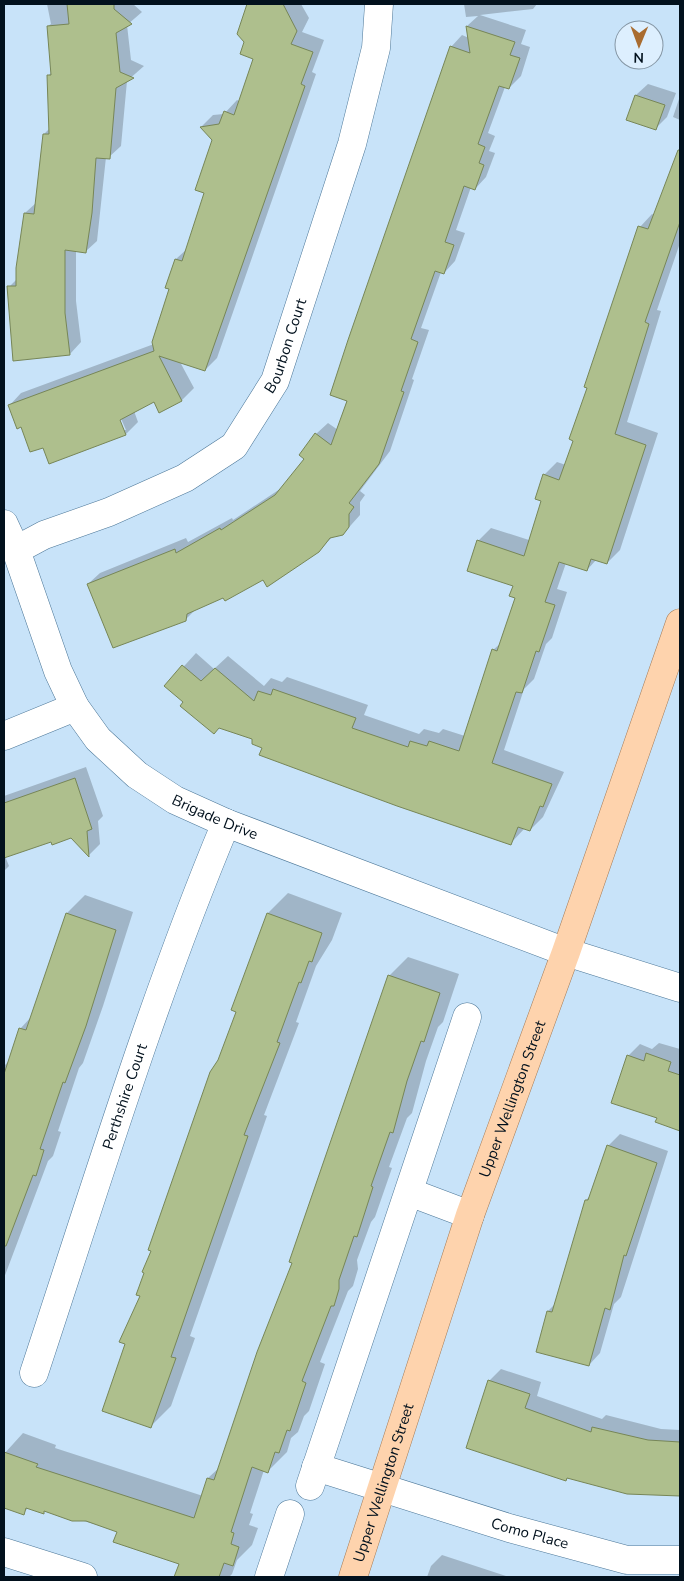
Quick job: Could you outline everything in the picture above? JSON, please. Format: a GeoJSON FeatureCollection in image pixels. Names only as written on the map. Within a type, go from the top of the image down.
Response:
{"type":"FeatureCollection","features":[{"type":"Feature","properties":{"kind":"main road","name":"Upper Wellington Street"},"geometry":{"type":"LineString","coordinates":[[353,1577],[470,1215],[566,952],[680,623]]}},
{"type":"Feature","properties":{"kind":"street","name":"Bourbon Court"},"geometry":{"type":"LineString","coordinates":[[16,550],[44,535],[109,512],[185,478],[234,446],[275,381],[352,144],[376,48],[379,4]]}},
{"type":"Feature","properties":{"kind":"street","name":"Brigade Drive"},"geometry":{"type":"LineString","coordinates":[[4,524],[16,550],[15,579],[75,707],[98,739],[137,775],[175,800],[226,823],[566,952],[680,988]]}},
{"type":"Feature","properties":{"kind":"street"},"geometry":{"type":"LineString","coordinates":[[4,736],[75,707]]}},
{"type":"Feature","properties":{"kind":"street","name":"Perthshire Court"},"geometry":{"type":"LineString","coordinates":[[34,1373],[133,1074],[205,873],[226,823]]}},
{"type":"Feature","properties":{"kind":"street"},"geometry":{"type":"LineString","coordinates":[[468,1017],[409,1192],[470,1215]]}},
{"type":"Feature","properties":{"kind":"street","name":"Como Place"},"geometry":{"type":"LineString","coordinates":[[409,1192],[313,1476],[382,1488],[509,1528],[625,1569],[680,1560]]}},
{"type":"Feature","properties":{"kind":"street"},"geometry":{"type":"LineString","coordinates":[[269,1577],[290,1514]]}},
{"type":"Feature","properties":{"kind":"street"},"geometry":{"type":"LineString","coordinates":[[4,1552],[84,1577]]}},
{"type":"Feature","properties":{"kind":"building"},"geometry":{"type":"Polygon","coordinates":[[[67,4],[114,4],[114,9],[132,24],[116,33],[120,72],[134,78],[116,88],[110,159],[96,158],[92,213],[86,253],[65,250],[65,313],[70,355],[13,361],[7,286],[16,286],[16,268],[24,213],[34,214],[43,134],[49,134],[47,75],[51,75],[47,26],[69,24],[67,4]]]}},
{"type":"Feature","properties":{"kind":"building"},"geometry":{"type":"Polygon","coordinates":[[[247,4],[283,4],[297,31],[291,44],[313,52],[301,84],[305,86],[205,371],[159,356],[182,401],[159,413],[154,402],[120,420],[126,435],[49,464],[43,448],[30,452],[21,427],[17,429],[8,405],[154,351],[152,342],[169,289],[165,288],[175,259],[182,261],[204,193],[195,190],[212,140],[200,127],[219,124],[224,111],[234,115],[253,59],[240,54],[244,42],[237,34],[247,4]]]}},
{"type":"Feature","properties":{"kind":"building"},"geometry":{"type":"Polygon","coordinates":[[[466,26],[515,42],[510,55],[520,58],[509,89],[499,86],[478,144],[485,147],[479,163],[484,165],[475,190],[464,186],[445,242],[454,245],[444,274],[435,271],[411,339],[418,342],[401,391],[404,392],[379,464],[349,503],[354,507],[349,514],[349,527],[343,535],[330,538],[319,552],[267,587],[263,580],[225,601],[223,598],[187,614],[186,621],[113,648],[87,584],[175,549],[176,553],[220,528],[221,530],[275,495],[304,459],[299,455],[315,433],[331,445],[347,401],[330,395],[450,46],[470,53],[466,26]]]}},
{"type":"Feature","properties":{"kind":"building"},"geometry":{"type":"Polygon","coordinates":[[[635,95],[665,105],[656,130],[626,120],[635,95]]]}},
{"type":"Feature","properties":{"kind":"building"},"geometry":{"type":"Polygon","coordinates":[[[678,150],[680,150],[680,222],[645,322],[649,324],[615,434],[646,445],[607,564],[591,559],[587,571],[559,562],[545,602],[555,605],[539,652],[536,651],[522,693],[516,692],[492,763],[552,784],[543,807],[540,806],[530,831],[518,827],[511,845],[397,806],[259,755],[262,748],[252,744],[252,739],[219,728],[214,734],[180,706],[183,702],[164,686],[182,665],[201,681],[215,668],[254,701],[258,691],[271,695],[273,689],[356,718],[352,728],[408,747],[410,741],[427,746],[429,741],[459,751],[492,649],[497,651],[515,598],[509,596],[513,586],[467,571],[477,540],[524,556],[541,501],[535,499],[543,474],[559,480],[573,441],[569,439],[587,388],[584,387],[638,226],[648,229],[678,150]]]}},
{"type":"Feature","properties":{"kind":"building"},"geometry":{"type":"Polygon","coordinates":[[[75,778],[92,829],[87,831],[89,857],[71,838],[52,845],[51,842],[4,858],[4,803],[75,778]]]}},
{"type":"Feature","properties":{"kind":"building"},"geometry":{"type":"Polygon","coordinates":[[[66,913],[116,930],[86,1026],[65,1083],[63,1082],[40,1149],[44,1150],[36,1176],[33,1175],[6,1246],[4,1246],[4,1074],[19,1028],[26,1030],[66,913]]]}},
{"type":"Feature","properties":{"kind":"building"},"geometry":{"type":"Polygon","coordinates":[[[267,913],[322,933],[312,962],[309,961],[301,983],[299,982],[277,1042],[280,1043],[244,1135],[248,1136],[171,1357],[176,1358],[151,1428],[102,1411],[125,1344],[119,1342],[140,1296],[136,1295],[144,1273],[142,1272],[151,1251],[148,1250],[210,1072],[218,1060],[236,1012],[231,1010],[267,913]]]}},
{"type":"Feature","properties":{"kind":"building"},"geometry":{"type":"Polygon","coordinates":[[[388,975],[440,993],[424,1042],[421,1041],[407,1081],[393,1133],[390,1132],[371,1186],[373,1187],[357,1237],[354,1236],[339,1280],[339,1289],[334,1306],[331,1306],[302,1381],[306,1383],[290,1431],[287,1430],[279,1453],[275,1452],[268,1473],[252,1467],[231,1532],[234,1533],[231,1544],[239,1547],[233,1566],[224,1563],[219,1577],[174,1577],[179,1564],[113,1542],[117,1532],[86,1521],[72,1521],[44,1511],[44,1514],[26,1508],[24,1515],[4,1508],[4,1452],[38,1464],[36,1467],[194,1518],[207,1478],[214,1480],[257,1352],[292,1263],[289,1262],[388,975]]]}},
{"type":"Feature","properties":{"kind":"building"},"geometry":{"type":"Polygon","coordinates":[[[646,1053],[671,1062],[668,1071],[680,1075],[680,1131],[655,1122],[657,1118],[611,1103],[627,1055],[644,1061],[646,1053]]]}},
{"type":"Feature","properties":{"kind":"building"},"geometry":{"type":"Polygon","coordinates":[[[607,1145],[657,1163],[626,1256],[624,1255],[610,1310],[605,1308],[589,1366],[536,1352],[547,1311],[552,1312],[585,1200],[588,1200],[607,1145]]]}},
{"type":"Feature","properties":{"kind":"building"},"geometry":{"type":"Polygon","coordinates":[[[488,1380],[530,1394],[525,1408],[591,1432],[592,1427],[648,1440],[680,1442],[680,1496],[627,1494],[567,1478],[566,1481],[466,1448],[488,1380]]]}}]}
